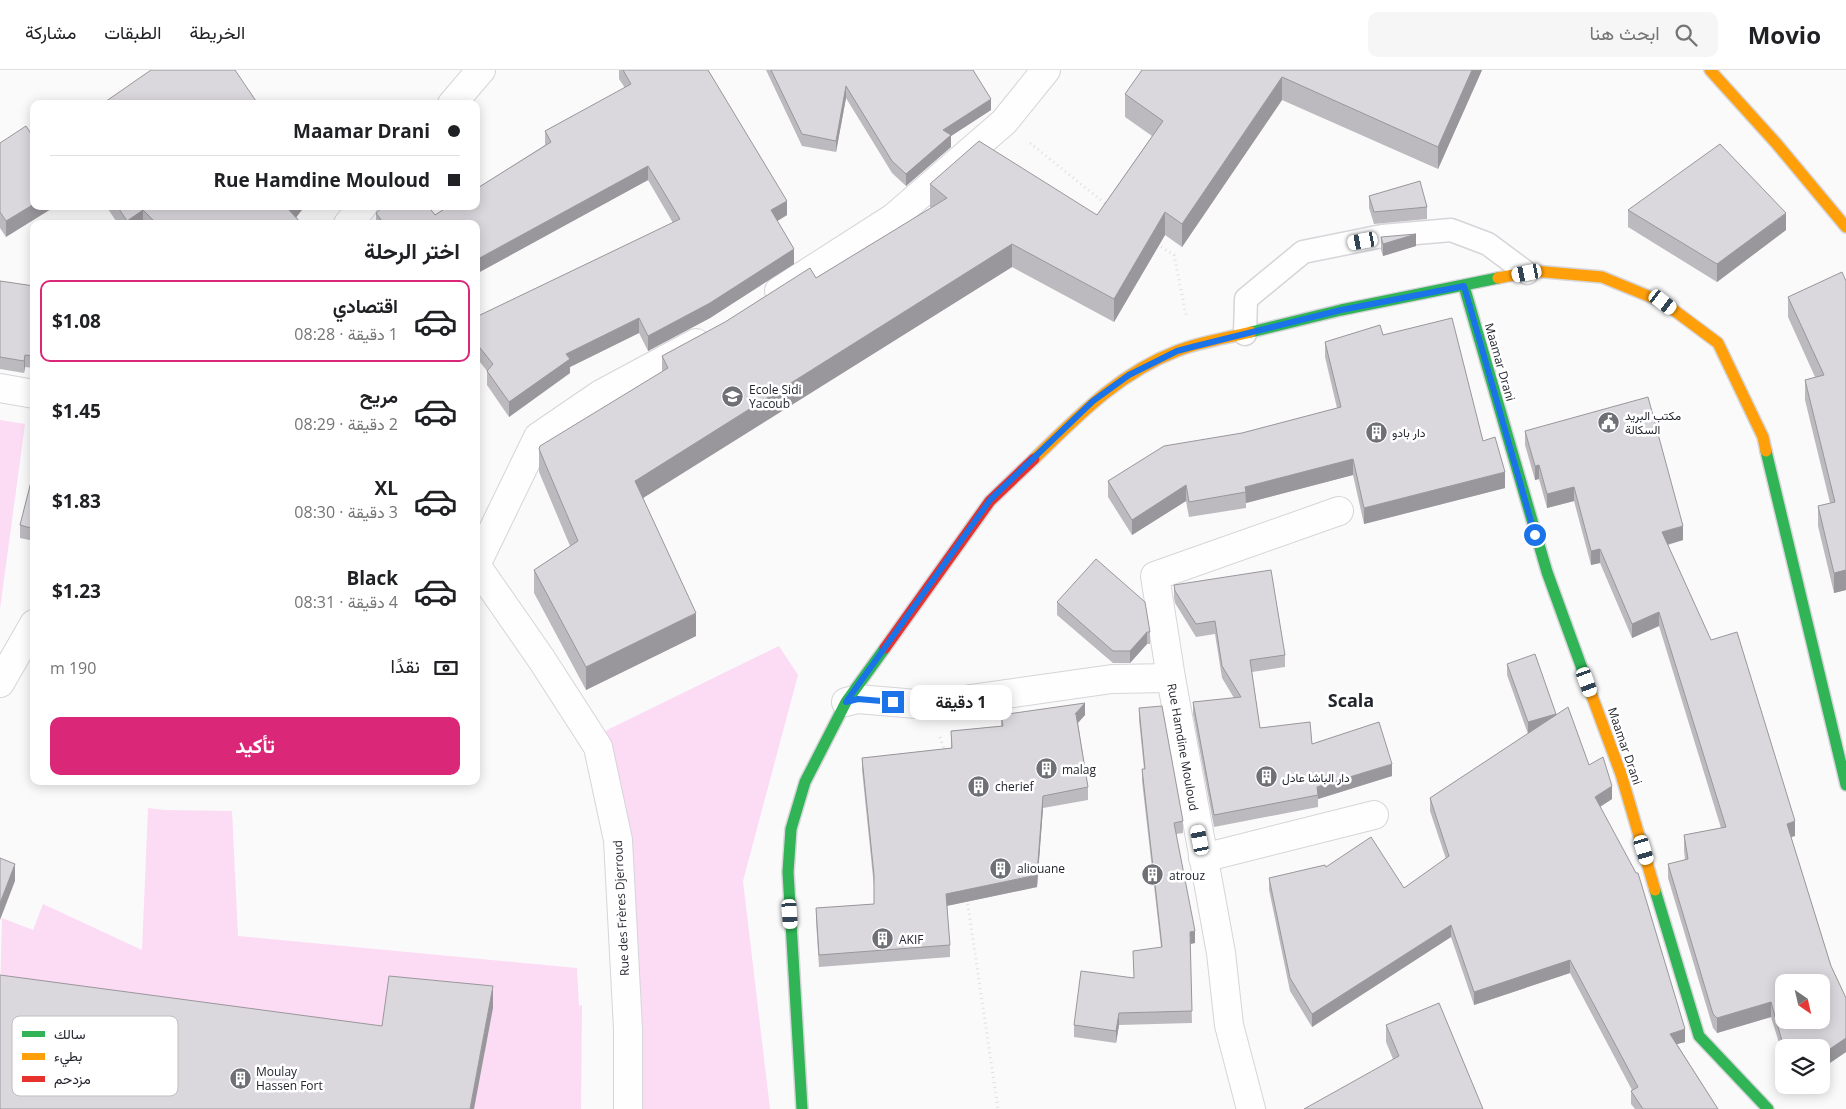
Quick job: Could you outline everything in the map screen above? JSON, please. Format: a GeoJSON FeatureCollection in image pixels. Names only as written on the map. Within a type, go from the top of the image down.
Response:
{"type":"FeatureCollection","features":[{"type":"Feature","properties":{"kind":"main road"},"geometry":{"type":"LineString","coordinates":[[1710,70],[1776,143],[1846,227]]}},
{"type":"Feature","properties":{"kind":"main road"},"geometry":{"type":"LineString","coordinates":[[802,1109],[788,872],[792,830],[805,782],[846,702],[990,500],[1093,401],[1129,375],[1177,351],[1341,310],[1534,271],[1602,277],[1663,302],[1718,343],[1763,436],[1846,784]]}},
{"type":"Feature","properties":{"kind":"main road","name":"Maamar Drani"},"geometry":{"type":"LineString","coordinates":[[1464,286],[1535,535],[1621,774],[1699,1036],[1768,1109]]}},
{"type":"Feature","properties":{"kind":"street"},"geometry":{"type":"LineString","coordinates":[[455,100],[481,70]]}},
{"type":"Feature","properties":{"kind":"street"},"geometry":{"type":"LineString","coordinates":[[759,304],[893,218],[1004,122],[1046,70]]}},
{"type":"Feature","properties":{"kind":"street"},"geometry":{"type":"LineString","coordinates":[[351,220],[360,210]]}},
{"type":"Feature","properties":{"kind":"street","name":"Rue des Frères Djerroud"},"geometry":{"type":"LineString","coordinates":[[480,557],[538,436],[601,394],[718,331]]}},
{"type":"Feature","properties":{"kind":"street"},"geometry":{"type":"LineString","coordinates":[[0,388],[30,393]]}},
{"type":"Feature","properties":{"kind":"street"},"geometry":{"type":"LineString","coordinates":[[1171,678],[1155,576],[1339,511]]}},
{"type":"Feature","properties":{"kind":"street","name":"Rue des Frères Djerroud"},"geometry":{"type":"LineString","coordinates":[[480,571],[542,660],[598,747],[618,840],[628,1029],[628,1109]]}},
{"type":"Feature","properties":{"kind":"street"},"geometry":{"type":"LineString","coordinates":[[0,683],[30,631]]}},
{"type":"Feature","properties":{"kind":"street","name":"Rue Hamdine Mouloud"},"geometry":{"type":"LineString","coordinates":[[846,702],[858,699],[928,705],[1112,679],[1171,678],[1222,953],[1229,1024],[1251,1109]]}},
{"type":"Feature","properties":{"kind":"street"},"geometry":{"type":"LineString","coordinates":[[1203,858],[1374,815]]}},
{"type":"Feature","properties":{"kind":"lane"},"geometry":{"type":"LineString","coordinates":[[1245,334],[1246,299],[1303,252],[1382,236],[1450,230],[1488,244],[1527,273]]}},
{"type":"Feature","properties":{"kind":"path"},"geometry":{"type":"LineString","coordinates":[[1004,122],[1108,207]]}},
{"type":"Feature","properties":{"kind":"path"},"geometry":{"type":"LineString","coordinates":[[1153,242],[1174,255],[1192,347]]}},
{"type":"Feature","properties":{"kind":"path"},"geometry":{"type":"LineString","coordinates":[[928,705],[945,750],[946,760]]}},
{"type":"Feature","properties":{"kind":"path"},"geometry":{"type":"LineString","coordinates":[[966,896],[998,1109]]}},
{"type":"Feature","properties":{"kind":"shaded area"},"geometry":{"type":"Polygon","coordinates":[[[0,420],[25,424],[0,609],[0,420]]]}},
{"type":"Feature","properties":{"kind":"shaded area"},"geometry":{"type":"Polygon","coordinates":[[[779,646],[798,675],[743,881],[770,1109],[628,1109],[599,734],[779,646]]]}},
{"type":"Feature","properties":{"kind":"shaded area"},"geometry":{"type":"Polygon","coordinates":[[[148,808],[232,811],[238,936],[577,968],[579,1006],[582,1005],[581,1109],[474,1109],[382,1047],[178,1020],[178,1016],[150,1016],[0,996],[2,918],[33,930],[43,904],[142,950],[148,808]]]}},
{"type":"Feature","properties":{"kind":"building"},"geometry":{"type":"Polygon","coordinates":[[[151,70],[235,70],[255,100],[108,100],[151,70]]]}},
{"type":"Feature","properties":{"kind":"building"},"geometry":{"type":"Polygon","coordinates":[[[623,70],[708,70],[787,201],[771,210],[794,249],[710,303],[648,336],[639,318],[566,354],[570,359],[509,402],[487,371],[493,364],[480,348],[480,315],[680,219],[648,166],[480,258],[480,220],[381,220],[376,213],[379,210],[431,210],[435,215],[443,210],[480,210],[480,186],[551,142],[545,131],[631,84],[623,70]]]}},
{"type":"Feature","properties":{"kind":"building"},"geometry":{"type":"Polygon","coordinates":[[[771,70],[973,70],[991,99],[943,130],[951,135],[906,174],[892,161],[846,86],[836,141],[802,134],[771,70]]]}},
{"type":"Feature","properties":{"kind":"building"},"geometry":{"type":"Polygon","coordinates":[[[1142,70],[1472,70],[1438,147],[1282,77],[1182,224],[1165,212],[1114,299],[1012,244],[635,481],[696,613],[586,667],[534,570],[578,541],[539,449],[540,446],[668,368],[662,356],[725,322],[810,268],[816,278],[947,198],[930,184],[979,141],[1097,215],[1163,121],[1125,94],[1142,70]]]}},
{"type":"Feature","properties":{"kind":"building"},"geometry":{"type":"Polygon","coordinates":[[[26,126],[30,132],[30,206],[6,221],[0,212],[0,143],[26,126]]]}},
{"type":"Feature","properties":{"kind":"building"},"geometry":{"type":"Polygon","coordinates":[[[1720,144],[1786,213],[1717,264],[1628,210],[1720,144]]]}},
{"type":"Feature","properties":{"kind":"building"},"geometry":{"type":"Polygon","coordinates":[[[1420,181],[1427,207],[1374,212],[1369,196],[1420,181]]]}},
{"type":"Feature","properties":{"kind":"building"},"geometry":{"type":"Polygon","coordinates":[[[120,210],[143,210],[128,220],[126,220],[120,210]]]}},
{"type":"Feature","properties":{"kind":"building"},"geometry":{"type":"Polygon","coordinates":[[[143,210],[289,210],[298,220],[153,220],[143,210]]]}},
{"type":"Feature","properties":{"kind":"building"},"geometry":{"type":"Polygon","coordinates":[[[1416,234],[1383,244],[1381,237],[1416,234]]]}},
{"type":"Feature","properties":{"kind":"building"},"geometry":{"type":"Polygon","coordinates":[[[1842,272],[1846,281],[1846,570],[1834,573],[1818,506],[1835,502],[1805,380],[1824,375],[1788,297],[1842,272]]]}},
{"type":"Feature","properties":{"kind":"building"},"geometry":{"type":"Polygon","coordinates":[[[0,281],[30,285],[30,356],[25,355],[24,361],[0,357],[0,281]]]}},
{"type":"Feature","properties":{"kind":"building"},"geometry":{"type":"Polygon","coordinates":[[[1452,318],[1483,441],[1495,437],[1505,472],[1364,508],[1353,459],[1245,487],[1246,492],[1189,502],[1186,485],[1132,520],[1108,481],[1164,446],[1242,433],[1341,407],[1325,342],[1380,325],[1383,335],[1452,318]]]}},
{"type":"Feature","properties":{"kind":"building"},"geometry":{"type":"Polygon","coordinates":[[[1648,397],[1683,526],[1662,532],[1711,640],[1737,632],[1795,821],[1787,824],[1831,966],[1846,998],[1846,1038],[1830,1049],[1830,1039],[1781,1039],[1779,1029],[1830,1029],[1830,974],[1775,974],[1775,1016],[1771,1002],[1717,1018],[1713,1014],[1668,864],[1688,859],[1684,835],[1726,827],[1659,612],[1632,624],[1600,549],[1591,551],[1574,487],[1547,494],[1539,465],[1535,466],[1525,431],[1648,397]]]}},
{"type":"Feature","properties":{"kind":"building"},"geometry":{"type":"Polygon","coordinates":[[[30,486],[30,528],[20,525],[30,486]]]}},
{"type":"Feature","properties":{"kind":"building"},"geometry":{"type":"Polygon","coordinates":[[[1096,559],[1145,602],[1150,632],[1147,632],[1130,651],[1113,651],[1057,602],[1096,559]]]}},
{"type":"Feature","properties":{"kind":"building"},"geometry":{"type":"Polygon","coordinates":[[[1271,570],[1285,655],[1250,660],[1260,728],[1310,722],[1312,744],[1379,722],[1392,764],[1317,787],[1318,795],[1214,815],[1193,702],[1241,697],[1222,666],[1215,621],[1196,624],[1175,591],[1174,585],[1271,570]]]}},
{"type":"Feature","properties":{"kind":"building"},"geometry":{"type":"Polygon","coordinates":[[[1535,654],[1556,714],[1528,722],[1507,664],[1535,654]]]}},
{"type":"Feature","properties":{"kind":"building"},"geometry":{"type":"Polygon","coordinates":[[[1085,703],[1075,714],[1088,787],[1043,796],[1037,875],[946,894],[950,945],[819,955],[816,908],[874,904],[874,875],[862,758],[952,748],[951,731],[1003,726],[1001,715],[1085,703]]]}},
{"type":"Feature","properties":{"kind":"building"},"geometry":{"type":"Polygon","coordinates":[[[1162,706],[1183,821],[1174,823],[1195,931],[1190,932],[1192,1011],[1119,1013],[1116,1031],[1074,1025],[1081,971],[1134,978],[1133,951],[1162,947],[1142,769],[1145,769],[1139,708],[1162,706]]]}},
{"type":"Feature","properties":{"kind":"building"},"geometry":{"type":"Polygon","coordinates":[[[1568,707],[1589,765],[1603,757],[1612,786],[1595,797],[1636,873],[1638,873],[1685,1029],[1670,1034],[1718,1109],[1643,1109],[1631,1091],[1638,1087],[1570,960],[1474,992],[1451,925],[1312,1014],[1290,978],[1269,878],[1325,865],[1326,867],[1371,837],[1404,888],[1449,856],[1430,798],[1568,707]]]}},
{"type":"Feature","properties":{"kind":"building"},"geometry":{"type":"Polygon","coordinates":[[[0,858],[15,864],[0,903],[0,858]]]}},
{"type":"Feature","properties":{"kind":"building","name":"Moulay Hassen Fort"},"geometry":{"type":"Polygon","coordinates":[[[0,975],[382,1026],[389,976],[493,986],[470,1109],[0,1109],[0,975]]]}},
{"type":"Feature","properties":{"kind":"building"},"geometry":{"type":"Polygon","coordinates":[[[1439,1003],[1483,1109],[1304,1109],[1399,1056],[1386,1025],[1439,1003]]]}},
{"type":"Feature","properties":{"kind":"traffic: fast"},"geometry":{"type":"LineString","coordinates":[[1251,332],[1341,310],[1498,278]]}},
{"type":"Feature","properties":{"kind":"traffic: fast"},"geometry":{"type":"LineString","coordinates":[[1464,286],[1547,572],[1592,696]]}},
{"type":"Feature","properties":{"kind":"traffic: fast"},"geometry":{"type":"LineString","coordinates":[[1766,451],[1846,785]]}},
{"type":"Feature","properties":{"kind":"traffic: fast"},"geometry":{"type":"LineString","coordinates":[[802,1109],[788,872],[791,829],[805,782],[846,702],[885,648]]}},
{"type":"Feature","properties":{"kind":"traffic: fast"},"geometry":{"type":"LineString","coordinates":[[1655,890],[1699,1036],[1768,1109]]}},
{"type":"Feature","properties":{"kind":"traffic: slow"},"geometry":{"type":"LineString","coordinates":[[1710,70],[1776,143],[1846,227]]}},
{"type":"Feature","properties":{"kind":"traffic: slow"},"geometry":{"type":"LineString","coordinates":[[1498,278],[1534,271],[1602,277],[1663,302],[1718,343],[1763,437],[1766,451]]}},
{"type":"Feature","properties":{"kind":"traffic: slow"},"geometry":{"type":"LineString","coordinates":[[1034,459],[1083,412],[1136,371],[1177,351],[1251,332]]}},
{"type":"Feature","properties":{"kind":"traffic: slow"},"geometry":{"type":"LineString","coordinates":[[1592,696],[1621,774],[1655,890]]}},
{"type":"Feature","properties":{"kind":"traffic: jam"},"geometry":{"type":"LineString","coordinates":[[885,648],[990,501],[1034,459]]}},
{"type":"Feature","properties":{"kind":"place","name":"Ecole Sidi Yacoub"},"geometry":{"type":"Point","coordinates":[733,396]}},
{"type":"Feature","properties":{"kind":"place","name":"مكتب البريد السكالة"},"geometry":{"type":"Point","coordinates":[1609,422]}},
{"type":"Feature","properties":{"kind":"place","name":"دار بادو"},"geometry":{"type":"Point","coordinates":[1376,432]}},
{"type":"Feature","properties":{"kind":"place","name":"malag"},"geometry":{"type":"Point","coordinates":[1046,769]}},
{"type":"Feature","properties":{"kind":"place","name":"دار الباشا عادل"},"geometry":{"type":"Point","coordinates":[1266,777]}},
{"type":"Feature","properties":{"kind":"place","name":"cherief"},"geometry":{"type":"Point","coordinates":[979,786]}},
{"type":"Feature","properties":{"kind":"place","name":"aliouane"},"geometry":{"type":"Point","coordinates":[1001,868]}},
{"type":"Feature","properties":{"kind":"place","name":"atrouz"},"geometry":{"type":"Point","coordinates":[1153,875]}},
{"type":"Feature","properties":{"kind":"place","name":"AKIF"},"geometry":{"type":"Point","coordinates":[883,939]}},
{"type":"Feature","properties":{"kind":"place","name":"Moulay Hassen Fort"},"geometry":{"type":"Point","coordinates":[240,1078]}},
{"type":"Feature","properties":{"kind":"district","name":"Scala"},"geometry":{"type":"Point","coordinates":[1351,700]}},
{"type":"Feature","properties":{"kind":"route"},"geometry":{"type":"LineString","coordinates":[[893,702],[858,699],[846,702],[990,500],[1093,401],[1129,375],[1177,351],[1192,347],[1341,310],[1464,286],[1535,535]]}}]}
